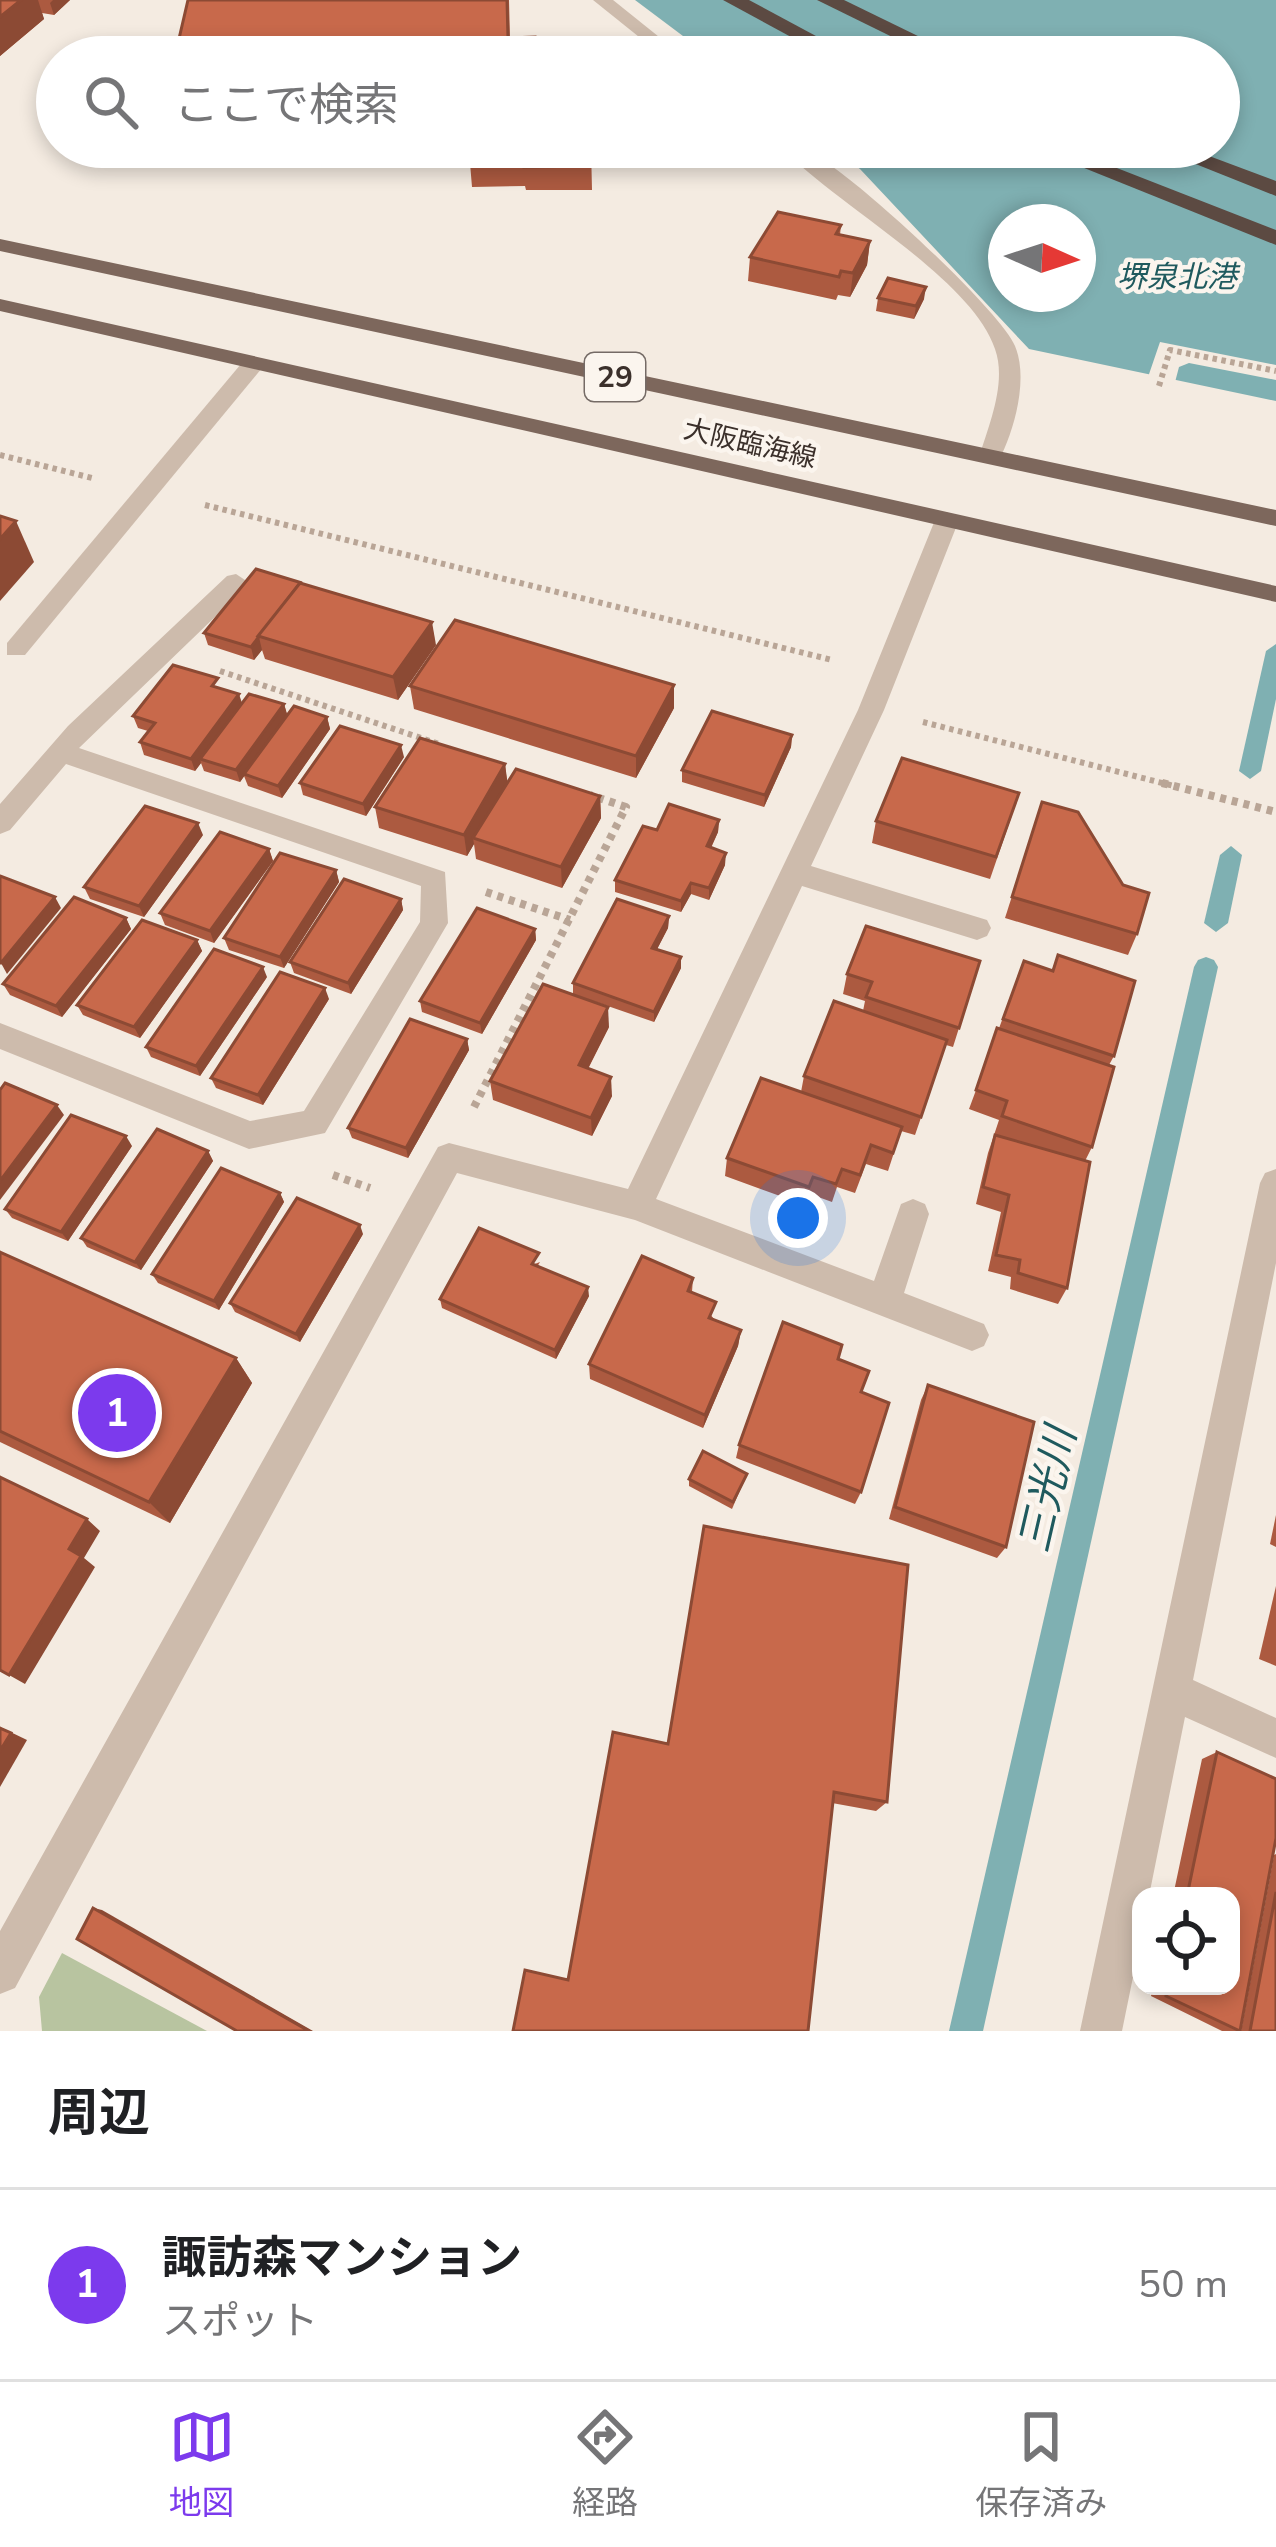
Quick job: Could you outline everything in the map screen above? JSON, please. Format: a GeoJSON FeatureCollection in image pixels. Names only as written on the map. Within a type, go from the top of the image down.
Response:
{"type":"FeatureCollection","features":[{"type":"Feature","properties":{"kind":"highway"},"geometry":{"type":"LineString","coordinates":[[733,0],[803,36]]}},
{"type":"Feature","properties":{"kind":"highway"},"geometry":{"type":"LineString","coordinates":[[827,0],[905,36]]}},
{"type":"Feature","properties":{"kind":"highway"},"geometry":{"type":"LineString","coordinates":[[1097,168],[1276,238]]}},
{"type":"Feature","properties":{"kind":"highway"},"geometry":{"type":"LineString","coordinates":[[1220,168],[1276,189]]}},
{"type":"Feature","properties":{"kind":"main road","name":"大阪臨海線"},"geometry":{"type":"LineString","coordinates":[[0,245],[1276,518]]}},
{"type":"Feature","properties":{"kind":"main road","name":"大阪臨海線"},"geometry":{"type":"LineString","coordinates":[[0,305],[1276,594]]}},
{"type":"Feature","properties":{"kind":"street"},"geometry":{"type":"LineString","coordinates":[[602,0],[648,36]]}},
{"type":"Feature","properties":{"kind":"street"},"geometry":{"type":"LineString","coordinates":[[815,168],[967,295],[1006,347],[1005,408],[990,457]]}},
{"type":"Feature","properties":{"kind":"street"},"geometry":{"type":"LineString","coordinates":[[16,649],[254,363]]}},
{"type":"Feature","properties":{"kind":"street"},"geometry":{"type":"LineString","coordinates":[[636,1206],[871,710],[947,520]]}},
{"type":"Feature","properties":{"kind":"street"},"geometry":{"type":"LineString","coordinates":[[0,823],[61,752],[236,581]]}},
{"type":"Feature","properties":{"kind":"street"},"geometry":{"type":"LineString","coordinates":[[0,1036],[249,1135],[314,1123],[434,923],[435,880],[61,752]]}},
{"type":"Feature","properties":{"kind":"street"},"geometry":{"type":"LineString","coordinates":[[791,871],[977,928]]}},
{"type":"Feature","properties":{"kind":"street"},"geometry":{"type":"LineString","coordinates":[[0,1973],[449,1157],[636,1206],[972,1335]]}},
{"type":"Feature","properties":{"kind":"street"},"geometry":{"type":"LineString","coordinates":[[1101,2031],[1276,1183]]}},
{"type":"Feature","properties":{"kind":"street"},"geometry":{"type":"LineString","coordinates":[[884,1301],[913,1214]]}},
{"type":"Feature","properties":{"kind":"street"},"geometry":{"type":"LineString","coordinates":[[1173,1691],[1276,1738]]}},
{"type":"Feature","properties":{"kind":"path"},"geometry":{"type":"LineString","coordinates":[[1159,386],[1169,350],[1276,371]]}},
{"type":"Feature","properties":{"kind":"path"},"geometry":{"type":"LineString","coordinates":[[0,455],[146,497],[885,673]]}},
{"type":"Feature","properties":{"kind":"path"},"geometry":{"type":"LineString","coordinates":[[871,710],[1276,812]]}},
{"type":"Feature","properties":{"kind":"path"},"geometry":{"type":"LineString","coordinates":[[434,892],[474,887],[570,920]]}},
{"type":"Feature","properties":{"kind":"path"},"geometry":{"type":"LineString","coordinates":[[285,1129],[298,1162],[422,1208]]}},
{"type":"Feature","properties":{"kind":"green space"},"geometry":{"type":"Polygon","coordinates":[[[62,1953],[207,2031],[42,2031],[39,1997],[62,1953]]]}},
{"type":"Feature","properties":{"kind":"water","name":"堺泉北港"},"geometry":{"type":"Polygon","coordinates":[[[635,0],[1276,0],[1276,401],[1029,349],[994,312],[1096,312],[1096,204],[988,204],[988,305],[859,168],[1240,168],[1240,36],[683,36],[635,0]]]}},
{"type":"Feature","properties":{"kind":"pier"},"geometry":{"type":"Polygon","coordinates":[[[1160,342],[1276,365],[1276,380],[1189,363],[1179,367],[1174,386],[1147,380],[1160,342]]]}},
{"type":"Feature","properties":{"kind":"building"},"geometry":{"type":"Polygon","coordinates":[[[0,0],[21,0],[0,17],[0,0]]]}},
{"type":"Feature","properties":{"kind":"building"},"geometry":{"type":"Polygon","coordinates":[[[188,0],[507,0],[508,36],[180,36],[188,0]]]}},
{"type":"Feature","properties":{"kind":"building"},"geometry":{"type":"Polygon","coordinates":[[[778,212],[841,225],[836,234],[870,241],[853,273],[841,271],[839,277],[750,257],[778,212]]]}},
{"type":"Feature","properties":{"kind":"building"},"geometry":{"type":"Polygon","coordinates":[[[888,278],[926,287],[916,306],[878,298],[888,278]]]}},
{"type":"Feature","properties":{"kind":"building"},"geometry":{"type":"Polygon","coordinates":[[[0,516],[16,521],[0,539],[0,516]]]}},
{"type":"Feature","properties":{"kind":"building"},"geometry":{"type":"Polygon","coordinates":[[[256,569],[302,583],[251,647],[204,633],[256,569]]]}},
{"type":"Feature","properties":{"kind":"building"},"geometry":{"type":"Polygon","coordinates":[[[300,583],[432,622],[393,677],[258,636],[300,583]]]}},
{"type":"Feature","properties":{"kind":"building"},"geometry":{"type":"Polygon","coordinates":[[[455,620],[674,685],[636,756],[410,686],[455,620]]]}},
{"type":"Feature","properties":{"kind":"building"},"geometry":{"type":"Polygon","coordinates":[[[173,665],[218,678],[212,686],[239,694],[191,759],[140,742],[155,723],[133,716],[173,665]]]}},
{"type":"Feature","properties":{"kind":"building"},"geometry":{"type":"Polygon","coordinates":[[[249,694],[284,704],[236,770],[200,759],[249,694]]]}},
{"type":"Feature","properties":{"kind":"building"},"geometry":{"type":"Polygon","coordinates":[[[294,706],[327,717],[278,786],[244,774],[294,706]]]}},
{"type":"Feature","properties":{"kind":"building"},"geometry":{"type":"Polygon","coordinates":[[[712,711],[792,735],[765,795],[682,770],[712,711]]]}},
{"type":"Feature","properties":{"kind":"building"},"geometry":{"type":"Polygon","coordinates":[[[340,726],[401,745],[363,804],[300,783],[340,726]]]}},
{"type":"Feature","properties":{"kind":"building"},"geometry":{"type":"Polygon","coordinates":[[[420,738],[505,764],[464,835],[375,807],[420,738]]]}},
{"type":"Feature","properties":{"kind":"building"},"geometry":{"type":"Polygon","coordinates":[[[902,758],[1019,793],[996,857],[876,821],[902,758]]]}},
{"type":"Feature","properties":{"kind":"building"},"geometry":{"type":"Polygon","coordinates":[[[516,769],[600,796],[561,867],[473,838],[516,769]]]}},
{"type":"Feature","properties":{"kind":"building"},"geometry":{"type":"Polygon","coordinates":[[[1042,802],[1078,812],[1123,885],[1149,893],[1137,934],[1012,897],[1042,802]]]}},
{"type":"Feature","properties":{"kind":"building"},"geometry":{"type":"Polygon","coordinates":[[[669,804],[719,820],[707,846],[726,853],[709,888],[691,883],[681,901],[615,880],[643,826],[657,830],[669,804]]]}},
{"type":"Feature","properties":{"kind":"building"},"geometry":{"type":"Polygon","coordinates":[[[145,806],[198,823],[139,906],[84,887],[145,806]]]}},
{"type":"Feature","properties":{"kind":"building"},"geometry":{"type":"Polygon","coordinates":[[[220,832],[269,849],[210,931],[160,913],[220,832]]]}},
{"type":"Feature","properties":{"kind":"building"},"geometry":{"type":"Polygon","coordinates":[[[280,853],[336,870],[280,957],[224,938],[280,853]]]}},
{"type":"Feature","properties":{"kind":"building"},"geometry":{"type":"Polygon","coordinates":[[[0,876],[55,897],[1,963],[0,963],[0,876]]]}},
{"type":"Feature","properties":{"kind":"building"},"geometry":{"type":"Polygon","coordinates":[[[344,879],[401,899],[348,983],[290,962],[344,879]]]}},
{"type":"Feature","properties":{"kind":"building"},"geometry":{"type":"Polygon","coordinates":[[[74,897],[126,918],[56,1006],[3,984],[74,897]]]}},
{"type":"Feature","properties":{"kind":"building"},"geometry":{"type":"Polygon","coordinates":[[[617,899],[669,916],[652,948],[681,957],[654,1012],[573,983],[617,899]]]}},
{"type":"Feature","properties":{"kind":"building"},"geometry":{"type":"Polygon","coordinates":[[[477,908],[535,929],[480,1023],[420,1001],[477,908]]]}},
{"type":"Feature","properties":{"kind":"building"},"geometry":{"type":"Polygon","coordinates":[[[142,920],[197,940],[134,1027],[77,1005],[142,920]]]}},
{"type":"Feature","properties":{"kind":"building"},"geometry":{"type":"Polygon","coordinates":[[[866,926],[980,961],[959,1028],[866,997],[872,982],[847,974],[866,926]]]}},
{"type":"Feature","properties":{"kind":"building"},"geometry":{"type":"Polygon","coordinates":[[[214,949],[263,967],[196,1066],[146,1047],[214,949]]]}},
{"type":"Feature","properties":{"kind":"building"},"geometry":{"type":"Polygon","coordinates":[[[1058,955],[1135,981],[1114,1056],[1003,1019],[1024,961],[1053,971],[1058,955]]]}},
{"type":"Feature","properties":{"kind":"building"},"geometry":{"type":"Polygon","coordinates":[[[280,972],[325,988],[258,1095],[211,1078],[280,972]]]}},
{"type":"Feature","properties":{"kind":"building"},"geometry":{"type":"Polygon","coordinates":[[[543,984],[608,1007],[579,1065],[611,1077],[591,1118],[490,1081],[543,984]]]}},
{"type":"Feature","properties":{"kind":"building"},"geometry":{"type":"Polygon","coordinates":[[[834,1001],[947,1040],[921,1117],[804,1076],[834,1001]]]}},
{"type":"Feature","properties":{"kind":"building"},"geometry":{"type":"Polygon","coordinates":[[[410,1019],[467,1039],[406,1148],[348,1128],[410,1019]]]}},
{"type":"Feature","properties":{"kind":"building"},"geometry":{"type":"Polygon","coordinates":[[[997,1028],[1114,1067],[1092,1147],[1002,1116],[1007,1101],[976,1090],[997,1028]]]}},
{"type":"Feature","properties":{"kind":"building"},"geometry":{"type":"Polygon","coordinates":[[[761,1078],[902,1127],[893,1153],[871,1145],[860,1175],[842,1169],[836,1184],[813,1177],[809,1187],[727,1158],[761,1078]]]}},
{"type":"Feature","properties":{"kind":"building"},"geometry":{"type":"Polygon","coordinates":[[[5,1083],[57,1105],[0,1181],[0,1090],[5,1083]]]}},
{"type":"Feature","properties":{"kind":"building"},"geometry":{"type":"Polygon","coordinates":[[[71,1115],[126,1136],[61,1232],[5,1209],[71,1115]]]}},
{"type":"Feature","properties":{"kind":"building"},"geometry":{"type":"Polygon","coordinates":[[[157,1129],[208,1151],[135,1262],[81,1238],[157,1129]]]}},
{"type":"Feature","properties":{"kind":"building"},"geometry":{"type":"Polygon","coordinates":[[[995,1135],[1090,1162],[1067,1288],[1018,1273],[1020,1260],[996,1255],[1009,1195],[983,1187],[995,1135]]]}},
{"type":"Feature","properties":{"kind":"building"},"geometry":{"type":"Polygon","coordinates":[[[221,1168],[280,1193],[214,1301],[152,1274],[221,1168]]]}},
{"type":"Feature","properties":{"kind":"building"},"geometry":{"type":"Polygon","coordinates":[[[297,1198],[360,1225],[296,1334],[230,1303],[297,1198]]]}},
{"type":"Feature","properties":{"kind":"building"},"geometry":{"type":"Polygon","coordinates":[[[479,1228],[539,1253],[532,1264],[588,1287],[555,1350],[440,1299],[479,1228]]]}},
{"type":"Feature","properties":{"kind":"building"},"geometry":{"type":"Polygon","coordinates":[[[0,1252],[236,1358],[149,1502],[0,1431],[0,1252]]]}},
{"type":"Feature","properties":{"kind":"building"},"geometry":{"type":"Polygon","coordinates":[[[642,1256],[693,1278],[688,1291],[716,1302],[709,1318],[741,1330],[705,1415],[589,1364],[642,1256]]]}},
{"type":"Feature","properties":{"kind":"building"},"geometry":{"type":"Polygon","coordinates":[[[783,1322],[842,1345],[838,1359],[869,1371],[861,1392],[889,1403],[861,1492],[739,1445],[783,1322]]]}},
{"type":"Feature","properties":{"kind":"building"},"geometry":{"type":"Polygon","coordinates":[[[928,1385],[1034,1422],[1006,1547],[895,1507],[928,1385]]]}},
{"type":"Feature","properties":{"kind":"building"},"geometry":{"type":"Polygon","coordinates":[[[703,1451],[747,1474],[733,1502],[689,1479],[703,1451]]]}},
{"type":"Feature","properties":{"kind":"building"},"geometry":{"type":"Polygon","coordinates":[[[0,1477],[87,1519],[69,1549],[81,1556],[9,1675],[0,1670],[0,1477]]]}},
{"type":"Feature","properties":{"kind":"building"},"geometry":{"type":"Polygon","coordinates":[[[704,1526],[908,1565],[887,1802],[834,1792],[808,2031],[513,2031],[525,1970],[568,1980],[613,1732],[668,1744],[704,1526]]]}},
{"type":"Feature","properties":{"kind":"building"},"geometry":{"type":"Polygon","coordinates":[[[0,1728],[11,1733],[0,1751],[0,1728]]]}},
{"type":"Feature","properties":{"kind":"building"},"geometry":{"type":"Polygon","coordinates":[[[1217,1752],[1276,1779],[1276,1838],[1240,2031],[1166,1996],[1240,1995],[1240,1887],[1189,1887],[1217,1752]]]}},
{"type":"Feature","properties":{"kind":"building"},"geometry":{"type":"Polygon","coordinates":[[[1276,1892],[1276,2031],[1250,2031],[1276,1892]]]}},
{"type":"Feature","properties":{"kind":"building"},"geometry":{"type":"Polygon","coordinates":[[[93,1908],[309,2031],[237,2031],[77,1939],[93,1908]]]}},
{"type":"Feature","properties":{"kind":"waterway","name":"三光川"},"geometry":{"type":"LineString","coordinates":[[1250,771],[1276,651]]}},
{"type":"Feature","properties":{"kind":"waterway","name":"三光川"},"geometry":{"type":"LineString","coordinates":[[1216,923],[1231,855]]}},
{"type":"Feature","properties":{"kind":"waterway","name":"三光川"},"geometry":{"type":"LineString","coordinates":[[966,2031],[1206,967]]}},
{"type":"Feature","properties":{"kind":"place","name":"諏訪森マンション"},"geometry":{"type":"Point","coordinates":[117,1413]}}]}
